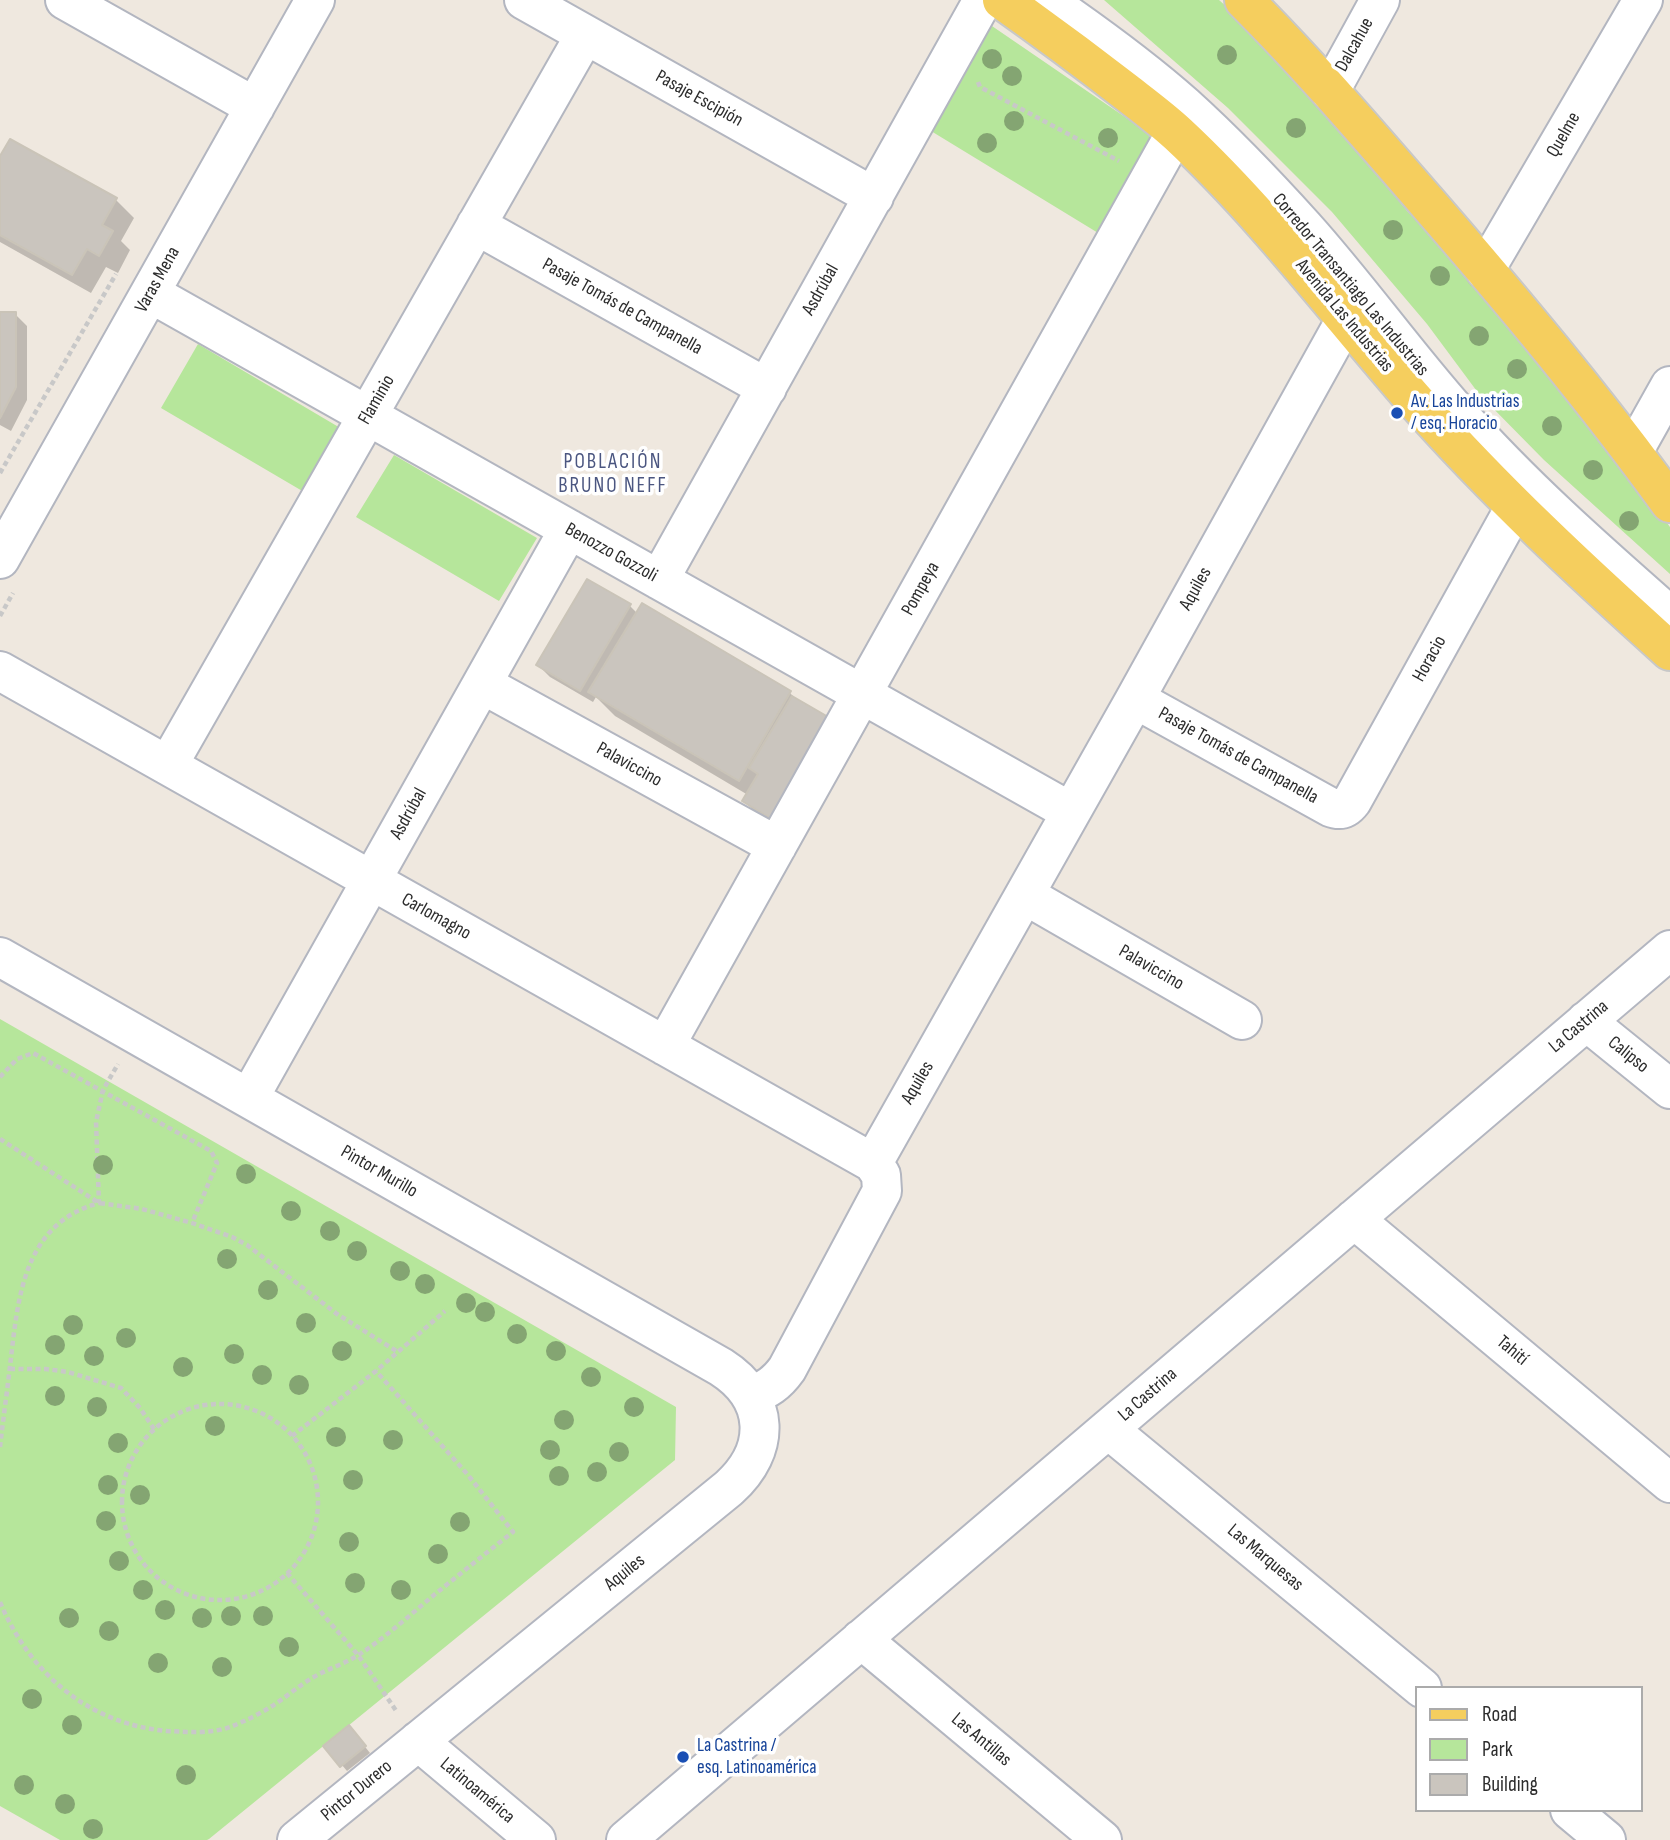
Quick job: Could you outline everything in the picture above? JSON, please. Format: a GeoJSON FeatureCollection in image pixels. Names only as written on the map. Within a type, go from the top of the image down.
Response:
{"type":"FeatureCollection","features":[{"type":"Feature","properties":{"kind":"main road","name":"Avenida Las Industrias"},"geometry":{"type":"LineString","coordinates":[[1002,0],[1085,60],[1176,132],[1223,177],[1418,403],[1515,507],[1670,651]]}},
{"type":"Feature","properties":{"kind":"main road"},"geometry":{"type":"LineString","coordinates":[[1244,0],[1330,91],[1485,270],[1633,452],[1670,503]]}},
{"type":"Feature","properties":{"kind":"street"},"geometry":{"type":"LineString","coordinates":[[65,0],[255,107]]}},
{"type":"Feature","properties":{"kind":"street","name":"Varas Mena"},"geometry":{"type":"LineString","coordinates":[[0,559],[315,0]]}},
{"type":"Feature","properties":{"kind":"street","name":"Pasaje Escipión"},"geometry":{"type":"LineString","coordinates":[[524,0],[873,197]]}},
{"type":"Feature","properties":{"kind":"street","name":"Asdrúbal"},"geometry":{"type":"LineString","coordinates":[[659,580],[983,0]]}},
{"type":"Feature","properties":{"kind":"street","name":"Corredor Transantiago Las Industrias"},"geometry":{"type":"LineString","coordinates":[[1046,0],[1144,72],[1229,148],[1306,230],[1420,369],[1488,445],[1549,508],[1670,616]]}},
{"type":"Feature","properties":{"kind":"street","name":"Corredor Transantiago Las Industrias"},"geometry":{"type":"LineString","coordinates":[[1075,0],[1158,62],[1250,146],[1510,445],[1670,591]]}},
{"type":"Feature","properties":{"kind":"street","name":"Dalcahue"},"geometry":{"type":"LineString","coordinates":[[1330,91],[1380,0]]}},
{"type":"Feature","properties":{"kind":"street","name":"Quelme"},"geometry":{"type":"LineString","coordinates":[[1485,270],[1643,0]]}},
{"type":"Feature","properties":{"kind":"street","name":"Flaminio"},"geometry":{"type":"LineString","coordinates":[[168,765],[585,34]]}},
{"type":"Feature","properties":{"kind":"street","name":"Pompeya"},"geometry":{"type":"LineString","coordinates":[[665,1045],[1176,132]]}},
{"type":"Feature","properties":{"kind":"street","name":"Pasaje Tomás de Campanella"},"geometry":{"type":"LineString","coordinates":[[476,225],[767,388]]}},
{"type":"Feature","properties":{"kind":"street","name":"Benozzo Gozzoli"},"geometry":{"type":"LineString","coordinates":[[150,293],[1071,812]]}},
{"type":"Feature","properties":{"kind":"street","name":"Aquiles"},"geometry":{"type":"LineString","coordinates":[[873,1163],[1346,319]]}},
{"type":"Feature","properties":{"kind":"street"},"geometry":{"type":"LineString","coordinates":[[1633,452],[1670,386]]}},
{"type":"Feature","properties":{"kind":"street","name":"Horacio"},"geometry":{"type":"LineString","coordinates":[[1342,809],[1352,801],[1515,507]]}},
{"type":"Feature","properties":{"kind":"street","name":"Asdrúbal"},"geometry":{"type":"LineString","coordinates":[[249,1098],[569,529]]}},
{"type":"Feature","properties":{"kind":"street","name":"Carlomagno"},"geometry":{"type":"LineString","coordinates":[[0,671],[873,1163]]}},
{"type":"Feature","properties":{"kind":"street","name":"Palaviccino"},"geometry":{"type":"LineString","coordinates":[[482,684],[777,846]]}},
{"type":"Feature","properties":{"kind":"street","name":"Pasaje Tomás de Campanella"},"geometry":{"type":"LineString","coordinates":[[1135,699],[1330,807],[1342,809]]}},
{"type":"Feature","properties":{"kind":"street","name":"Palaviccino"},"geometry":{"type":"LineString","coordinates":[[1025,895],[1242,1020]]}},
{"type":"Feature","properties":{"kind":"street","name":"La Castrina"},"geometry":{"type":"LineString","coordinates":[[626,1840],[1670,950]]}},
{"type":"Feature","properties":{"kind":"street","name":"Pintor Murillo"},"geometry":{"type":"LineString","coordinates":[[0,957],[721,1367],[739,1380],[751,1395]]}},
{"type":"Feature","properties":{"kind":"street","name":"Calipso"},"geometry":{"type":"LineString","coordinates":[[1586,1021],[1670,1089]]}},
{"type":"Feature","properties":{"kind":"street"},"geometry":{"type":"LineString","coordinates":[[751,1395],[771,1387],[780,1379],[882,1191],[881,1175],[873,1163]]}},
{"type":"Feature","properties":{"kind":"street","name":"Tahití"},"geometry":{"type":"LineString","coordinates":[[1354,1219],[1670,1483]]}},
{"type":"Feature","properties":{"kind":"street","name":"Aquiles"},"geometry":{"type":"LineString","coordinates":[[418,1741],[740,1478],[757,1450],[760,1431],[758,1413],[751,1395]]}},
{"type":"Feature","properties":{"kind":"street","name":"Las Marquesas"},"geometry":{"type":"LineString","coordinates":[[1108,1429],[1420,1686]]}},
{"type":"Feature","properties":{"kind":"street","name":"Las Antillas"},"geometry":{"type":"LineString","coordinates":[[861,1639],[1102,1840]]}},
{"type":"Feature","properties":{"kind":"street","name":"Pintor Durero"},"geometry":{"type":"LineString","coordinates":[[297,1840],[418,1741]]}},
{"type":"Feature","properties":{"kind":"street","name":"Latinoamérica"},"geometry":{"type":"LineString","coordinates":[[418,1741],[536,1840]]}},
{"type":"Feature","properties":{"kind":"street"},"geometry":{"type":"LineString","coordinates":[[1572,1812],[1606,1840]]}},
{"type":"Feature","properties":{"kind":"path"},"geometry":{"type":"LineString","coordinates":[[0,1077],[17,1059],[33,1053],[211,1151],[218,1163],[192,1223]]}},
{"type":"Feature","properties":{"kind":"path"},"geometry":{"type":"LineString","coordinates":[[99,1203],[96,1122],[103,1090],[108,1081]]}},
{"type":"Feature","properties":{"kind":"path"},"geometry":{"type":"LineString","coordinates":[[0,1139],[99,1203]]}},
{"type":"Feature","properties":{"kind":"path"},"geometry":{"type":"LineString","coordinates":[[0,1447],[19,1298],[24,1278],[34,1255],[54,1226],[84,1207],[99,1203],[142,1209],[232,1237],[247,1245],[328,1308],[398,1353]]}},
{"type":"Feature","properties":{"kind":"path"},"geometry":{"type":"LineString","coordinates":[[292,1436],[376,1371],[445,1311]]}},
{"type":"Feature","properties":{"kind":"path"},"geometry":{"type":"LineString","coordinates":[[10,1369],[68,1372],[121,1388],[141,1408],[154,1429]]}},
{"type":"Feature","properties":{"kind":"path"},"geometry":{"type":"LineString","coordinates":[[0,1602],[24,1647],[59,1686],[100,1713],[148,1728],[204,1732],[229,1727],[268,1709],[311,1679],[358,1655],[513,1532],[468,1475],[376,1371]]}},
{"type":"Feature","properties":{"kind":"path"},"geometry":{"type":"LineString","coordinates":[[226,1403],[257,1410],[282,1424],[292,1436],[305,1451],[318,1485],[318,1517],[311,1541],[291,1570],[264,1590],[223,1601],[192,1597],[152,1573],[134,1550],[124,1524],[123,1487],[133,1456],[154,1429],[194,1407],[226,1403]]}},
{"type":"Feature","properties":{"kind":"path"},"geometry":{"type":"LineString","coordinates":[[287,1573],[358,1655],[386,1695]]}},
{"type":"Feature","properties":{"kind":"green space"},"geometry":{"type":"Polygon","coordinates":[[[1104,0],[1219,0],[1257,34],[1317,100],[1408,212],[1480,283],[1614,451],[1670,527],[1670,574],[1544,460],[1479,394],[1427,324],[1332,212],[1228,108],[1104,0]]]}},
{"type":"Feature","properties":{"kind":"green space"},"geometry":{"type":"Polygon","coordinates":[[[989,24],[1163,143],[1108,239],[931,131],[989,24]]]}},
{"type":"Feature","properties":{"kind":"green space"},"geometry":{"type":"Polygon","coordinates":[[[198,344],[342,429],[304,492],[161,408],[198,344]]]}},
{"type":"Feature","properties":{"kind":"green space"},"geometry":{"type":"Polygon","coordinates":[[[394,455],[537,538],[499,601],[356,517],[394,455]]]}},
{"type":"Feature","properties":{"kind":"green space"},"geometry":{"type":"Polygon","coordinates":[[[0,1019],[676,1407],[675,1460],[207,1840],[60,1840],[0,1806],[0,1019]]]}},
{"type":"Feature","properties":{"kind":"building"},"geometry":{"type":"Polygon","coordinates":[[[10,139],[117,198],[102,225],[113,231],[99,256],[87,249],[72,275],[0,235],[0,156],[10,139]]]}},
{"type":"Feature","properties":{"kind":"building"},"geometry":{"type":"Polygon","coordinates":[[[0,312],[16,312],[16,387],[0,418],[0,312]]]}},
{"type":"Feature","properties":{"kind":"building"},"geometry":{"type":"Polygon","coordinates":[[[587,579],[631,604],[580,691],[536,665],[587,579]]]}},
{"type":"Feature","properties":{"kind":"building"},"geometry":{"type":"Polygon","coordinates":[[[642,603],[791,691],[739,781],[588,692],[642,603]]]}},
{"type":"Feature","properties":{"kind":"building"},"geometry":{"type":"Polygon","coordinates":[[[792,696],[830,718],[770,818],[742,801],[758,774],[749,768],[792,696]]]}},
{"type":"Feature","properties":{"kind":"building"},"geometry":{"type":"Polygon","coordinates":[[[349,1725],[366,1746],[340,1767],[323,1746],[349,1725]]]}},
{"type":"Feature","properties":{"kind":"place","name":"Av. Las Industrias / esq. Horacio"},"geometry":{"type":"Point","coordinates":[1397,413]}},
{"type":"Feature","properties":{"kind":"place","name":"La Castrina / esq. Latinoamérica"},"geometry":{"type":"Point","coordinates":[683,1757]}},
{"type":"Feature","properties":{"kind":"district","name":"POBLACIÓN BRUNO NEFF"},"geometry":{"type":"Point","coordinates":[613,475]}}]}
